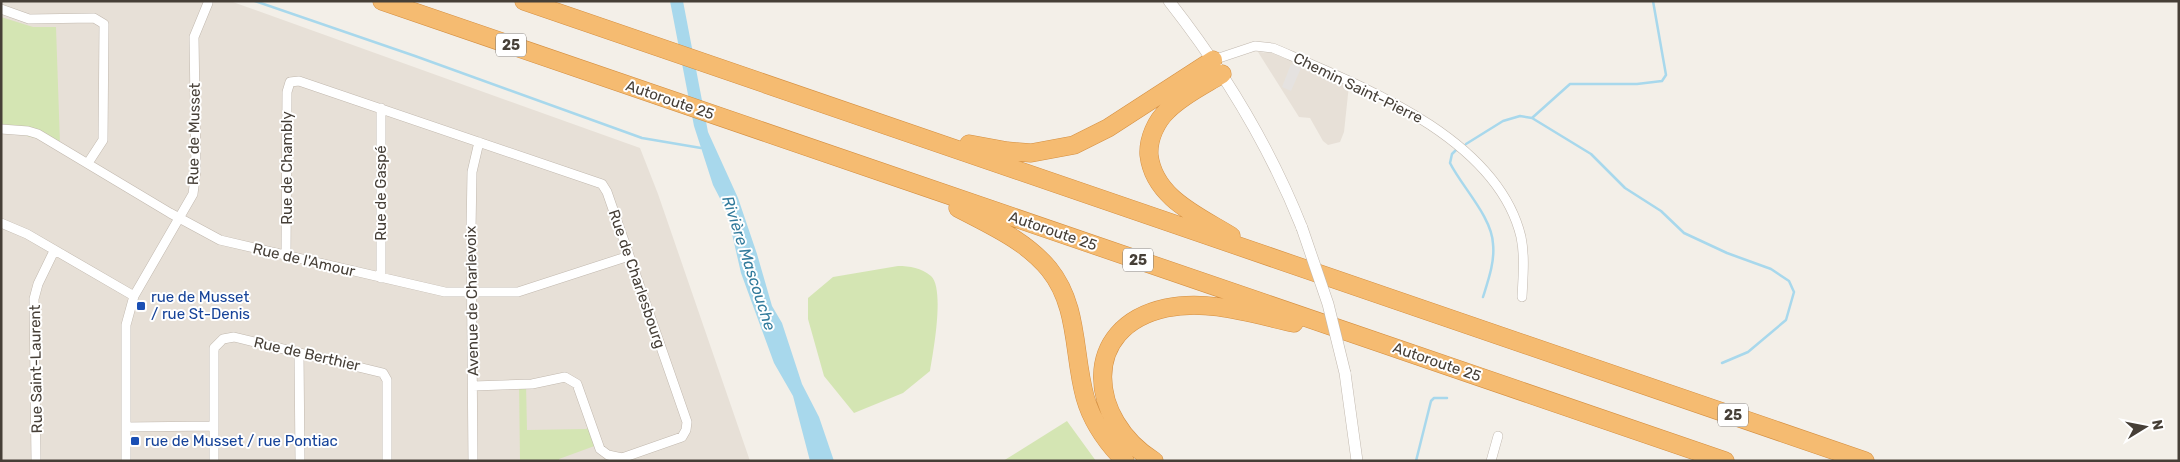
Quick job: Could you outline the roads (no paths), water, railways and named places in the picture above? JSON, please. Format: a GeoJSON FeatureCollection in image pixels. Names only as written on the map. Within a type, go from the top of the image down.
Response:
{"type":"FeatureCollection","features":[{"type":"Feature","properties":{"kind":"highway","name":"Autoroute 25"},"geometry":{"type":"LineString","coordinates":[[382,1],[1725,461]]}},
{"type":"Feature","properties":{"kind":"highway","name":"25"},"geometry":{"type":"LineString","coordinates":[[524,1],[1865,461]]}},
{"type":"Feature","properties":{"kind":"highway"},"geometry":{"type":"LineString","coordinates":[[901,130],[1006,151],[1031,153],[1064,148],[1108,128],[1222,63]]}},
{"type":"Feature","properties":{"kind":"highway"},"geometry":{"type":"LineString","coordinates":[[1222,63],[1164,114],[1150,142],[1151,166],[1158,182],[1177,202],[1262,254]]}},
{"type":"Feature","properties":{"kind":"highway"},"geometry":{"type":"LineString","coordinates":[[909,182],[1006,233],[1030,251],[1049,270],[1064,294],[1070,312],[1081,379],[1091,414],[1105,438],[1125,461]]}},
{"type":"Feature","properties":{"kind":"highway"},"geometry":{"type":"LineString","coordinates":[[1154,461],[1136,448],[1121,432],[1109,412],[1103,392],[1104,368],[1109,350],[1119,334],[1139,318],[1169,308],[1209,306],[1367,338]]}},
{"type":"Feature","properties":{"kind":"street"},"geometry":{"type":"LineString","coordinates":[[1169,1],[1222,63],[1271,158],[1302,228],[1330,309],[1345,373],[1357,461]]}},
{"type":"Feature","properties":{"kind":"street","name":"Rue de Musset"},"geometry":{"type":"LineString","coordinates":[[126,461],[126,325],[134,296],[193,194],[196,170],[194,37],[208,3]]}},
{"type":"Feature","properties":{"kind":"street"},"geometry":{"type":"LineString","coordinates":[[1,9],[28,19],[94,18],[104,24],[103,140],[88,163]]}},
{"type":"Feature","properties":{"kind":"street","name":"Chemin Saint-Pierre"},"geometry":{"type":"LineString","coordinates":[[1222,63],[1256,46],[1273,48],[1393,102],[1419,115],[1440,130],[1482,170],[1502,194],[1511,211],[1522,244],[1522,297]]}},
{"type":"Feature","properties":{"kind":"street","name":"Rue de Charlesbourg"},"geometry":{"type":"LineString","coordinates":[[290,82],[300,81],[602,184],[607,192],[687,422],[686,430],[682,437],[622,458],[615,457],[600,449],[577,384],[565,377],[532,384],[473,386]]}},
{"type":"Feature","properties":{"kind":"street","name":"Rue de Chambly"},"geometry":{"type":"LineString","coordinates":[[286,255],[287,92],[290,82]]}},
{"type":"Feature","properties":{"kind":"street","name":"Rue de Gaspé"},"geometry":{"type":"LineString","coordinates":[[381,108],[381,278]]}},
{"type":"Feature","properties":{"kind":"street","name":"Rue de l'Amour"},"geometry":{"type":"LineString","coordinates":[[1,129],[35,133],[220,240],[445,292],[518,292],[629,256]]}},
{"type":"Feature","properties":{"kind":"street","name":"Avenue de Charlevoix"},"geometry":{"type":"LineString","coordinates":[[473,461],[472,172],[479,142]]}},
{"type":"Feature","properties":{"kind":"street"},"geometry":{"type":"LineString","coordinates":[[1,223],[27,234],[134,296]]}},
{"type":"Feature","properties":{"kind":"street","name":"Rue Saint-Laurent"},"geometry":{"type":"LineString","coordinates":[[36,461],[34,299],[38,284],[54,251]]}},
{"type":"Feature","properties":{"kind":"street","name":"Rue de Berthier"},"geometry":{"type":"LineString","coordinates":[[214,426],[214,348],[223,339],[234,337],[383,373],[387,380],[387,461]]}},
{"type":"Feature","properties":{"kind":"street"},"geometry":{"type":"LineString","coordinates":[[299,354],[300,461]]}},
{"type":"Feature","properties":{"kind":"street"},"geometry":{"type":"LineString","coordinates":[[126,427],[214,426],[214,461]]}},
{"type":"Feature","properties":{"kind":"street"},"geometry":{"type":"LineString","coordinates":[[1491,461],[1498,436]]}},
{"type":"Feature","properties":{"kind":"water","name":"Rivière Mascouche"},"geometry":{"type":"Polygon","coordinates":[[[670,1],[683,1],[708,132],[738,198],[772,306],[782,323],[802,384],[819,417],[834,461],[810,461],[793,396],[774,363],[741,273],[727,212],[713,185],[694,126],[670,1]]]}},
{"type":"Feature","properties":{"kind":"waterway"},"geometry":{"type":"LineString","coordinates":[[255,1],[415,56],[642,138],[701,148]]}},
{"type":"Feature","properties":{"kind":"waterway"},"geometry":{"type":"LineString","coordinates":[[1532,118],[1570,84],[1637,84],[1662,81],[1666,75],[1653,1]]}},
{"type":"Feature","properties":{"kind":"waterway"},"geometry":{"type":"LineString","coordinates":[[1466,144],[1503,121],[1520,116],[1532,118],[1591,154],[1625,188],[1661,211],[1684,233],[1727,253],[1771,269],[1789,281],[1794,292],[1786,320],[1748,352],[1722,363]]}},
{"type":"Feature","properties":{"kind":"waterway"},"geometry":{"type":"LineString","coordinates":[[1456,150],[1452,154],[1450,163],[1488,223],[1493,244],[1491,271],[1483,297]]}},
{"type":"Feature","properties":{"kind":"waterway"},"geometry":{"type":"LineString","coordinates":[[1416,461],[1431,401],[1434,398],[1447,398]]}},
{"type":"Feature","properties":{"kind":"place","name":"rue de Musset / rue St-Denis"},"geometry":{"type":"Point","coordinates":[141,306]}},
{"type":"Feature","properties":{"kind":"place","name":"rue de Musset / rue Pontiac"},"geometry":{"type":"Point","coordinates":[135,441]}}]}
